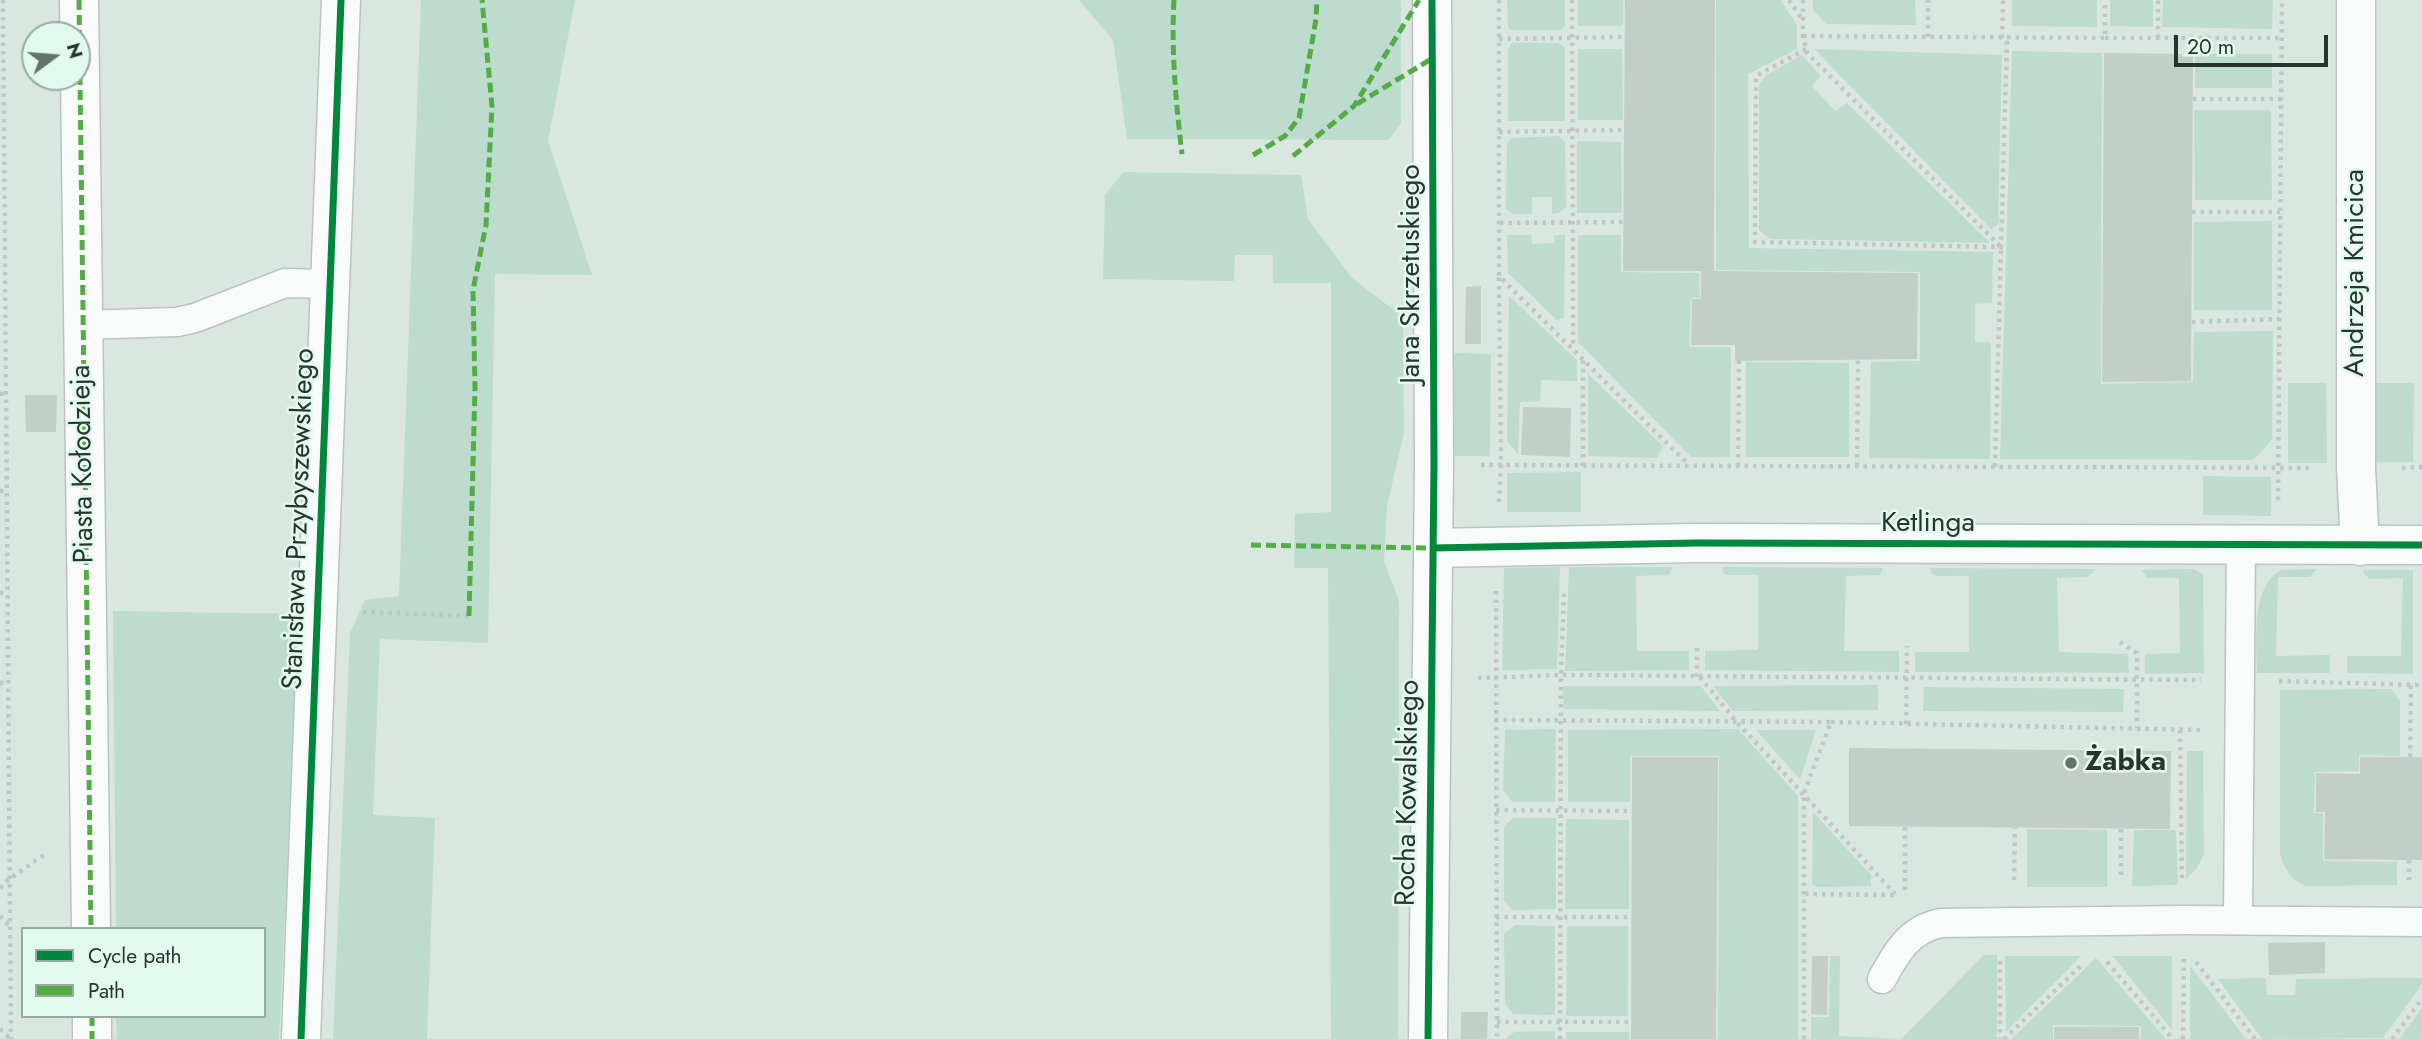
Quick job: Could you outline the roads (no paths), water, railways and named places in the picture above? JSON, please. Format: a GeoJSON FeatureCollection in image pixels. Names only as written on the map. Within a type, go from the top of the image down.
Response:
{"type":"FeatureCollection","features":[{"type":"Feature","properties":{"kind":"street","name":"Piasta Kołodzieja"},"geometry":{"type":"LineString","coordinates":[[79,0],[91,927]]}},
{"type":"Feature","properties":{"kind":"street","name":"Stanisława Przybyszewskiego"},"geometry":{"type":"LineString","coordinates":[[301,1039],[341,0]]}},
{"type":"Feature","properties":{"kind":"street","name":"Jana Skrzetuskiego"},"geometry":{"type":"LineString","coordinates":[[1432,0],[1433,548]]}},
{"type":"Feature","properties":{"kind":"street","name":"Andrzeja Kmicica"},"geometry":{"type":"LineString","coordinates":[[2356,0],[2356,468],[2360,546]]}},
{"type":"Feature","properties":{"kind":"street","name":"Ketlinga"},"geometry":{"type":"LineString","coordinates":[[1433,548],[1696,543],[2422,545]]}},
{"type":"Feature","properties":{"kind":"street","name":"Rocha Kowalskiego"},"geometry":{"type":"LineString","coordinates":[[1428,1039],[1433,548]]}},
{"type":"Feature","properties":{"kind":"street"},"geometry":{"type":"LineString","coordinates":[[92,1018],[92,1039]]}},
{"type":"Feature","properties":{"kind":"lane"},"geometry":{"type":"LineString","coordinates":[[82,325],[177,322],[195,318],[285,283],[330,284]]}},
{"type":"Feature","properties":{"kind":"lane"},"geometry":{"type":"LineString","coordinates":[[2238,920],[2241,544]]}},
{"type":"Feature","properties":{"kind":"lane"},"geometry":{"type":"LineString","coordinates":[[1882,979],[1905,942],[1928,925],[1941,923],[2184,920],[2422,922]]}},
{"type":"Feature","properties":{"kind":"place","name":"Żabka"},"geometry":{"type":"Point","coordinates":[2071,763]}}]}
